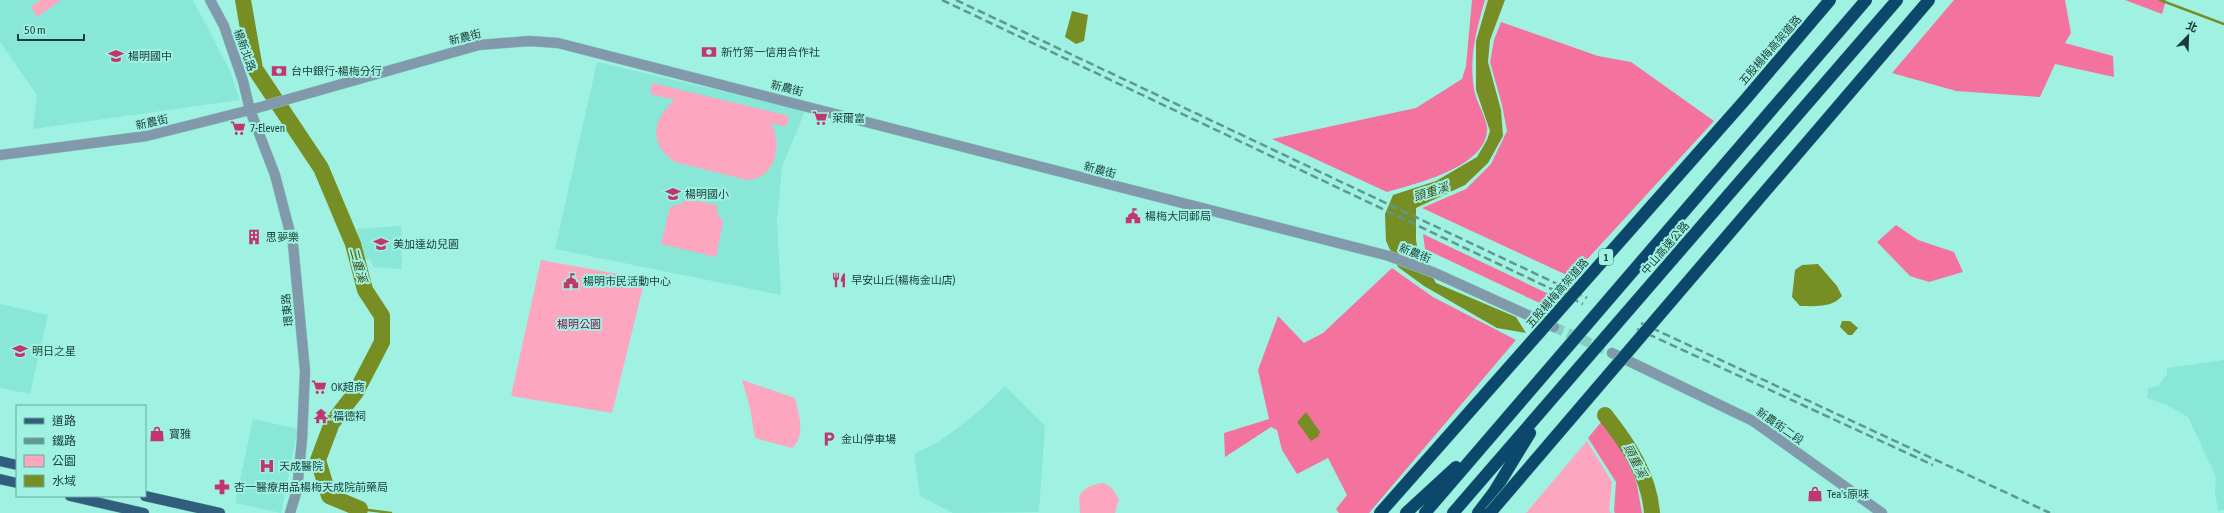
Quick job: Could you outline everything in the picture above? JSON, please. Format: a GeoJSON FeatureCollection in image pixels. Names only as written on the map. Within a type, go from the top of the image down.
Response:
{"type":"FeatureCollection","features":[{"type":"Feature","properties":{"kind":"highway","name":"五股楊梅高架道路"},"geometry":{"type":"LineString","coordinates":[[1380,513],[1830,0]]}},
{"type":"Feature","properties":{"kind":"highway","name":"中山高速公路"},"geometry":{"type":"LineString","coordinates":[[1425,513],[1866,0]]}},
{"type":"Feature","properties":{"kind":"highway","name":"中山高速公路"},"geometry":{"type":"LineString","coordinates":[[1453,513],[1897,0]]}},
{"type":"Feature","properties":{"kind":"highway"},"geometry":{"type":"LineString","coordinates":[[1490,513],[1929,0]]}},
{"type":"Feature","properties":{"kind":"highway"},"geometry":{"type":"LineString","coordinates":[[1478,513],[1494,492],[1546,406]]}},
{"type":"Feature","properties":{"kind":"highway"},"geometry":{"type":"LineString","coordinates":[[1406,513],[1495,430]]}},
{"type":"Feature","properties":{"kind":"main road"},"geometry":{"type":"LineString","coordinates":[[0,461],[16,465]]}},
{"type":"Feature","properties":{"kind":"main road"},"geometry":{"type":"LineString","coordinates":[[0,479],[16,483]]}},
{"type":"Feature","properties":{"kind":"main road"},"geometry":{"type":"LineString","coordinates":[[146,496],[220,513]]}},
{"type":"Feature","properties":{"kind":"main road"},"geometry":{"type":"LineString","coordinates":[[74,497],[144,513]]}},
{"type":"Feature","properties":{"kind":"street","name":"楊新北路"},"geometry":{"type":"LineString","coordinates":[[210,0],[224,26],[243,81],[250,110]]}},
{"type":"Feature","properties":{"kind":"street","name":"新農街"},"geometry":{"type":"LineString","coordinates":[[0,155],[147,136],[250,110],[479,45],[529,41],[558,43],[812,106],[1389,256],[1434,273],[1554,327]]}},
{"type":"Feature","properties":{"kind":"street","name":"環東路"},"geometry":{"type":"LineString","coordinates":[[250,110],[275,175],[294,252],[305,371],[302,440],[296,490],[290,513]]}},
{"type":"Feature","properties":{"kind":"street","name":"新農街二段"},"geometry":{"type":"LineString","coordinates":[[1612,353],[1753,421],[1882,513]]}},
{"type":"Feature","properties":{"kind":"shaded area","name":"楊明國中"},"geometry":{"type":"Polygon","coordinates":[[[0,0],[193,0],[230,71],[240,100],[33,129],[37,95],[0,42],[0,0]]]}},
{"type":"Feature","properties":{"kind":"shaded area"},"geometry":{"type":"Polygon","coordinates":[[[1472,0],[1485,0],[1476,33],[1472,66],[1475,94],[1487,127],[1485,141],[1477,152],[1464,163],[1432,178],[1387,192],[1272,139],[1416,108],[1462,79],[1466,66],[1472,0]]]}},
{"type":"Feature","properties":{"kind":"shaded area"},"geometry":{"type":"Polygon","coordinates":[[[1954,0],[2065,0],[2071,33],[2065,43],[2113,56],[2114,77],[2055,64],[2040,97],[1956,91],[1892,73],[1954,0]]]}},
{"type":"Feature","properties":{"kind":"shaded area"},"geometry":{"type":"Polygon","coordinates":[[[2125,0],[2166,0],[2162,14],[2125,0]]]}},
{"type":"Feature","properties":{"kind":"shaded area"},"geometry":{"type":"Polygon","coordinates":[[[1501,22],[1598,56],[1631,62],[1714,121],[1571,277],[1422,208],[1466,189],[1491,164],[1507,131],[1502,105],[1490,62],[1494,40],[1501,22]]]}},
{"type":"Feature","properties":{"kind":"shaded area","name":"楊明國小"},"geometry":{"type":"Polygon","coordinates":[[[597,62],[805,111],[782,167],[777,221],[781,295],[555,249],[597,62]]]}},
{"type":"Feature","properties":{"kind":"shaded area"},"geometry":{"type":"Polygon","coordinates":[[[1896,225],[1918,240],[1954,252],[1963,272],[1929,282],[1910,276],[1877,242],[1896,225]]]}},
{"type":"Feature","properties":{"kind":"shaded area","name":"美加達幼兒園"},"geometry":{"type":"Polygon","coordinates":[[[401,226],[402,269],[373,267],[371,260],[363,259],[357,229],[401,226]]]}},
{"type":"Feature","properties":{"kind":"shaded area"},"geometry":{"type":"Polygon","coordinates":[[[1423,234],[1553,296],[1546,306],[1425,249],[1423,234]]]}},
{"type":"Feature","properties":{"kind":"shaded area"},"geometry":{"type":"Polygon","coordinates":[[[1392,268],[1433,297],[1516,340],[1369,513],[1339,513],[1336,509],[1347,495],[1328,458],[1297,474],[1282,450],[1277,430],[1271,427],[1225,457],[1224,433],[1269,419],[1258,370],[1278,316],[1304,343],[1323,333],[1392,268]]]}},
{"type":"Feature","properties":{"kind":"shaded area","name":"明日之星"},"geometry":{"type":"Polygon","coordinates":[[[0,304],[48,315],[30,394],[0,388],[0,304]]]}},
{"type":"Feature","properties":{"kind":"shaded area"},"geometry":{"type":"Polygon","coordinates":[[[2224,360],[2224,510],[2218,510],[2215,493],[2216,477],[2188,417],[2169,406],[2147,398],[2148,388],[2158,386],[2167,374],[2167,368],[2224,360]]]}},
{"type":"Feature","properties":{"kind":"shaded area"},"geometry":{"type":"Polygon","coordinates":[[[1005,386],[1045,426],[1039,512],[953,513],[920,496],[914,454],[938,442],[959,427],[980,410],[1005,386]]]}},
{"type":"Feature","properties":{"kind":"shaded area","name":"天成醫院"},"geometry":{"type":"Polygon","coordinates":[[[253,419],[298,429],[281,513],[235,503],[253,419]]]}},
{"type":"Feature","properties":{"kind":"shaded area"},"geometry":{"type":"Polygon","coordinates":[[[1602,421],[1628,456],[1637,485],[1642,513],[1615,513],[1614,511],[1616,482],[1588,438],[1602,421]]]}},
{"type":"Feature","properties":{"kind":"green space"},"geometry":{"type":"Polygon","coordinates":[[[41,0],[61,0],[37,17],[31,6],[41,0]]]}},
{"type":"Feature","properties":{"kind":"green space"},"geometry":{"type":"Polygon","coordinates":[[[652,83],[789,116],[786,127],[771,123],[775,132],[776,150],[771,167],[757,178],[747,180],[675,162],[661,148],[657,140],[656,132],[661,116],[675,100],[650,94],[652,83]]]}},
{"type":"Feature","properties":{"kind":"green space"},"geometry":{"type":"Polygon","coordinates":[[[687,199],[717,205],[717,213],[723,222],[716,257],[661,244],[670,207],[681,204],[687,199]]]}},
{"type":"Feature","properties":{"kind":"green space","name":"楊明公園"},"geometry":{"type":"Polygon","coordinates":[[[541,260],[645,279],[612,413],[511,396],[541,260]]]}},
{"type":"Feature","properties":{"kind":"green space"},"geometry":{"type":"Polygon","coordinates":[[[742,380],[795,398],[800,418],[800,431],[799,437],[792,448],[755,438],[750,408],[742,380]]]}},
{"type":"Feature","properties":{"kind":"green space"},"geometry":{"type":"Polygon","coordinates":[[[1587,441],[1612,482],[1609,510],[1611,513],[1526,513],[1587,441]]]}},
{"type":"Feature","properties":{"kind":"green space"},"geometry":{"type":"Polygon","coordinates":[[[1104,483],[1111,487],[1119,499],[1115,513],[1080,513],[1079,496],[1081,493],[1090,486],[1104,483]]]}},
{"type":"Feature","properties":{"kind":"water"},"geometry":{"type":"Polygon","coordinates":[[[1488,0],[1505,0],[1490,40],[1488,62],[1501,110],[1503,136],[1488,163],[1465,185],[1416,208],[1416,240],[1418,251],[1436,283],[1516,317],[1526,333],[1497,328],[1424,286],[1398,267],[1386,241],[1385,214],[1393,195],[1436,181],[1477,157],[1487,140],[1490,131],[1476,90],[1476,41],[1488,0]]]}},
{"type":"Feature","properties":{"kind":"water"},"geometry":{"type":"Polygon","coordinates":[[[1072,11],[1088,15],[1084,41],[1076,44],[1065,37],[1072,11]]]}},
{"type":"Feature","properties":{"kind":"water"},"geometry":{"type":"Polygon","coordinates":[[[1818,264],[1837,286],[1842,296],[1833,303],[1817,306],[1800,306],[1792,297],[1795,270],[1802,265],[1818,264]]]}},
{"type":"Feature","properties":{"kind":"water"},"geometry":{"type":"Polygon","coordinates":[[[1842,321],[1850,321],[1858,328],[1852,335],[1848,335],[1840,327],[1842,321]]]}},
{"type":"Feature","properties":{"kind":"water"},"geometry":{"type":"Polygon","coordinates":[[[1306,412],[1320,432],[1318,437],[1311,441],[1297,422],[1306,412]]]}},
{"type":"Feature","properties":{"kind":"waterway","name":"二重溪"},"geometry":{"type":"LineString","coordinates":[[243,0],[255,69],[321,168],[353,244],[365,290],[382,316],[382,342],[356,392],[332,423],[318,460],[329,496],[360,509],[359,513]]}},
{"type":"Feature","properties":{"kind":"waterway"},"geometry":{"type":"LineString","coordinates":[[2160,0],[2224,24]]}},
{"type":"Feature","properties":{"kind":"waterway","name":"頭重溪"},"geometry":{"type":"LineString","coordinates":[[1605,415],[1622,437],[1642,473],[1647,486],[1652,513]]}},
{"type":"Feature","properties":{"kind":"waterway"},"geometry":{"type":"LineString","coordinates":[[360,509],[391,513]]}},
{"type":"Feature","properties":{"kind":"tunnel"},"geometry":{"type":"LineString","coordinates":[[1554,327],[1612,353]]}},
{"type":"Feature","properties":{"kind":"railway"},"geometry":{"type":"LineString","coordinates":[[942,0],[1583,304]]}},
{"type":"Feature","properties":{"kind":"railway"},"geometry":{"type":"LineString","coordinates":[[956,0],[1587,298]]}},
{"type":"Feature","properties":{"kind":"railway"},"geometry":{"type":"LineString","coordinates":[[1641,323],[2050,513]]}},
{"type":"Feature","properties":{"kind":"railway"},"geometry":{"type":"LineString","coordinates":[[1637,329],[1933,465]]}},
{"type":"Feature","properties":{"kind":"place","name":"新竹第一信用合作社"},"geometry":{"type":"Point","coordinates":[709,52]}},
{"type":"Feature","properties":{"kind":"place","name":"楊明國中"},"geometry":{"type":"Point","coordinates":[116,56]}},
{"type":"Feature","properties":{"kind":"place","name":"台中銀行-楊梅分行"},"geometry":{"type":"Point","coordinates":[279,71]}},
{"type":"Feature","properties":{"kind":"place","name":"萊爾富"},"geometry":{"type":"Point","coordinates":[820,118]}},
{"type":"Feature","properties":{"kind":"place","name":"7-Eleven"},"geometry":{"type":"Point","coordinates":[238,128]}},
{"type":"Feature","properties":{"kind":"place","name":"楊明國小"},"geometry":{"type":"Point","coordinates":[673,194]}},
{"type":"Feature","properties":{"kind":"place","name":"楊梅大同郵局"},"geometry":{"type":"Point","coordinates":[1133,216]}},
{"type":"Feature","properties":{"kind":"place","name":"思夢樂"},"geometry":{"type":"Point","coordinates":[254,237]}},
{"type":"Feature","properties":{"kind":"place","name":"美加達幼兒園"},"geometry":{"type":"Point","coordinates":[381,244]}},
{"type":"Feature","properties":{"kind":"place","name":"早安山丘(楊梅金山店)"},"geometry":{"type":"Point","coordinates":[839,280]}},
{"type":"Feature","properties":{"kind":"place","name":"楊明市民活動中心"},"geometry":{"type":"Point","coordinates":[571,281]}},
{"type":"Feature","properties":{"kind":"place","name":"明日之星"},"geometry":{"type":"Point","coordinates":[20,351]}},
{"type":"Feature","properties":{"kind":"place","name":"OK超商"},"geometry":{"type":"Point","coordinates":[319,387]}},
{"type":"Feature","properties":{"kind":"place","name":"福德祠"},"geometry":{"type":"Point","coordinates":[321,416]}},
{"type":"Feature","properties":{"kind":"place","name":"寶雅"},"geometry":{"type":"Point","coordinates":[157,434]}},
{"type":"Feature","properties":{"kind":"place","name":"金山停車場"},"geometry":{"type":"Point","coordinates":[829,439]}},
{"type":"Feature","properties":{"kind":"place","name":"天成醫院"},"geometry":{"type":"Point","coordinates":[267,466]}},
{"type":"Feature","properties":{"kind":"place","name":"杏一醫療用品楊梅天成院前藥局"},"geometry":{"type":"Point","coordinates":[222,487]}},
{"type":"Feature","properties":{"kind":"place","name":"Tea's原味"},"geometry":{"type":"Point","coordinates":[1815,494]}}]}
